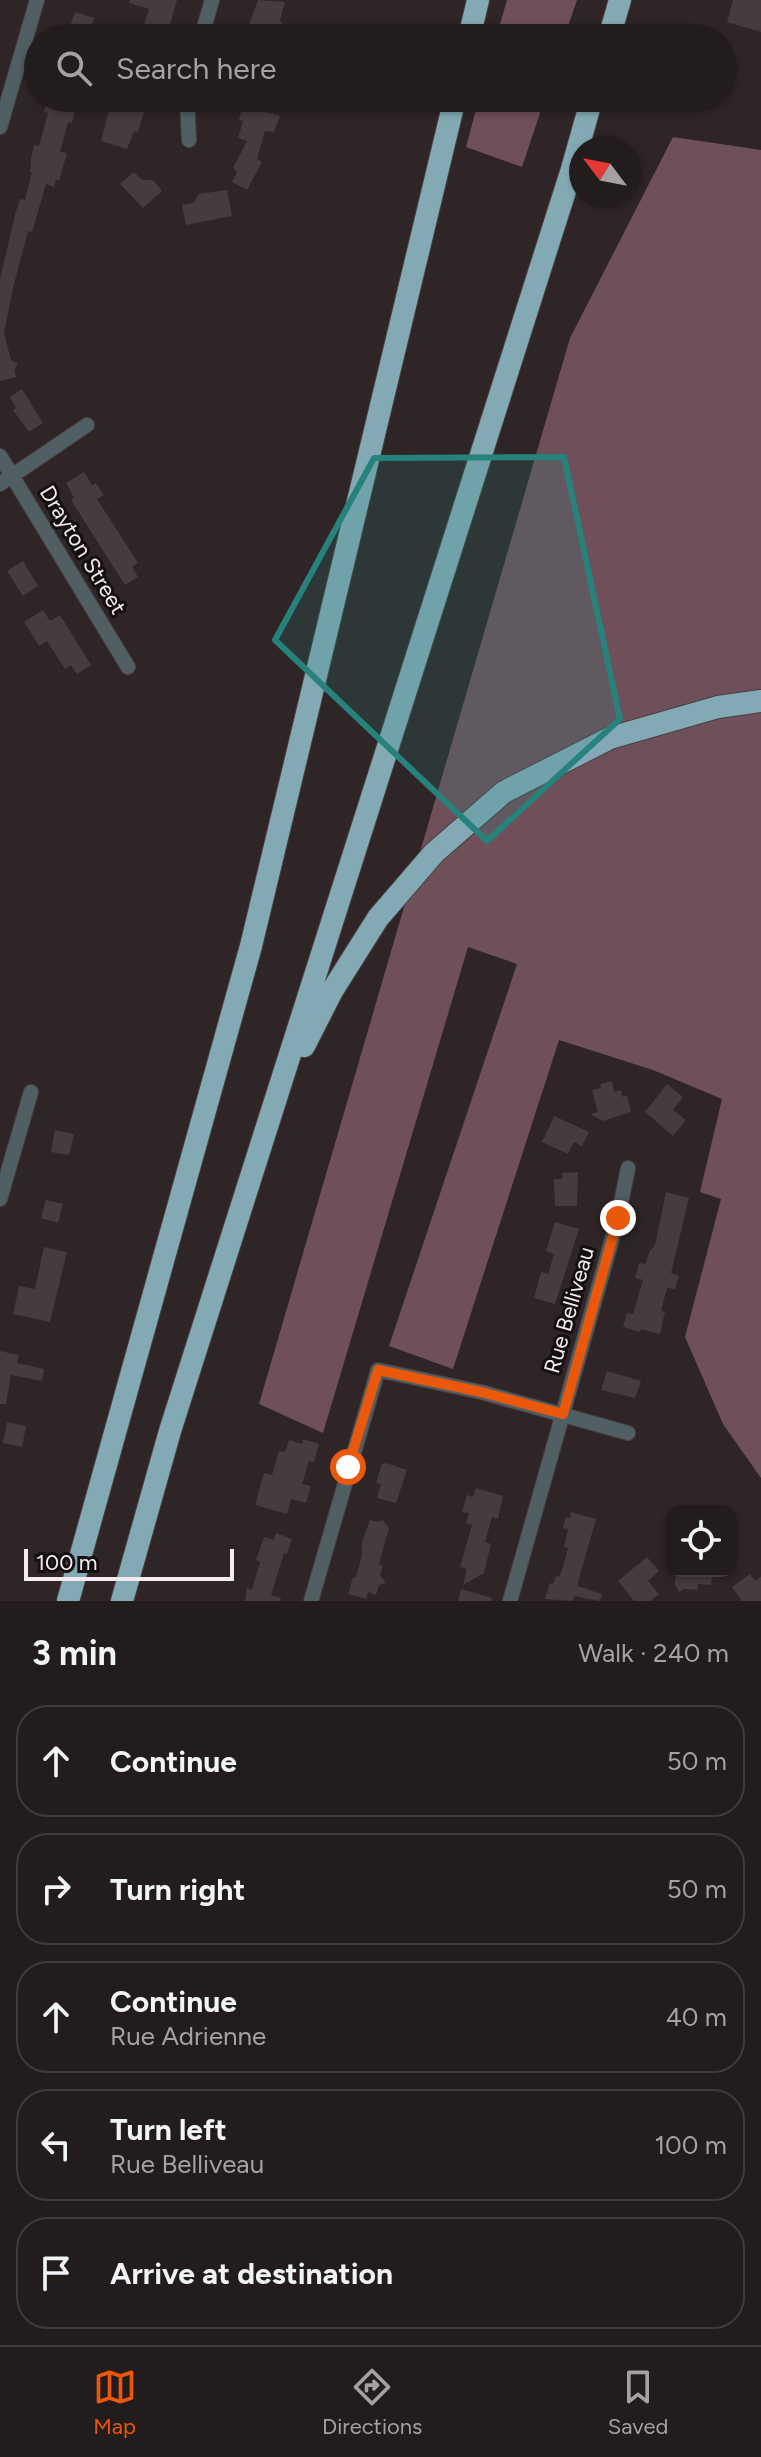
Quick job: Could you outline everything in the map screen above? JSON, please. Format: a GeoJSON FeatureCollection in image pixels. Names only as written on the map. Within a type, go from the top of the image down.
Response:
{"type":"FeatureCollection","features":[{"type":"Feature","properties":{"kind":"highway"},"geometry":{"type":"LineString","coordinates":[[472,24],[478,0]]}},
{"type":"Feature","properties":{"kind":"highway"},"geometry":{"type":"LineString","coordinates":[[613,24],[620,0]]}},
{"type":"Feature","properties":{"kind":"highway"},"geometry":{"type":"LineString","coordinates":[[68,1601],[251,946],[452,112]]}},
{"type":"Feature","properties":{"kind":"highway"},"geometry":{"type":"LineString","coordinates":[[122,1601],[170,1431],[588,112]]}},
{"type":"Feature","properties":{"kind":"highway"},"geometry":{"type":"LineString","coordinates":[[272,1111],[332,991],[378,918],[434,853],[504,792],[610,738],[718,707],[761,701]]}},
{"type":"Feature","properties":{"kind":"street"},"geometry":{"type":"LineString","coordinates":[[30,24],[37,0]]}},
{"type":"Feature","properties":{"kind":"street"},"geometry":{"type":"LineString","coordinates":[[205,24],[212,0]]}},
{"type":"Feature","properties":{"kind":"street"},"geometry":{"type":"LineString","coordinates":[[0,127],[24,45]]}},
{"type":"Feature","properties":{"kind":"street"},"geometry":{"type":"LineString","coordinates":[[188,112],[189,140]]}},
{"type":"Feature","properties":{"kind":"street"},"geometry":{"type":"LineString","coordinates":[[6,480],[87,425]]}},
{"type":"Feature","properties":{"kind":"street","name":"Drayton Street"},"geometry":{"type":"LineString","coordinates":[[0,456],[6,480],[128,667]]}},
{"type":"Feature","properties":{"kind":"street"},"geometry":{"type":"LineString","coordinates":[[0,1199],[31,1092]]}},
{"type":"Feature","properties":{"kind":"street","name":"Rue Belliveau"},"geometry":{"type":"LineString","coordinates":[[510,1601],[618,1218],[628,1168]]}},
{"type":"Feature","properties":{"kind":"street"},"geometry":{"type":"LineString","coordinates":[[311,1601],[378,1370],[481,1392],[628,1433]]}},
{"type":"Feature","properties":{"kind":"highlighted area"},"geometry":{"type":"Polygon","coordinates":[[[564,457],[620,719],[487,841],[275,640],[374,458],[564,457]]]}},
{"type":"Feature","properties":{"kind":"shaded area"},"geometry":{"type":"Polygon","coordinates":[[[507,0],[577,0],[569,24],[500,24],[507,0]]]}},
{"type":"Feature","properties":{"kind":"shaded area"},"geometry":{"type":"Polygon","coordinates":[[[475,112],[540,112],[522,167],[466,147],[475,112]]]}},
{"type":"Feature","properties":{"kind":"shaded area"},"geometry":{"type":"Polygon","coordinates":[[[673,137],[761,150],[761,1478],[723,1424],[685,1337],[721,1199],[700,1192],[722,1099],[653,1070],[559,1040],[453,1369],[389,1346],[517,964],[468,947],[323,1433],[259,1404],[570,338],[637,208],[641,208],[641,199],[673,137]]]}},
{"type":"Feature","properties":{"kind":"building"},"geometry":{"type":"Polygon","coordinates":[[[130,0],[177,0],[170,24],[144,24],[149,9],[129,3],[130,0]]]}},
{"type":"Feature","properties":{"kind":"building"},"geometry":{"type":"Polygon","coordinates":[[[258,0],[285,2],[280,20],[282,24],[249,24],[258,0]]]}},
{"type":"Feature","properties":{"kind":"building"},"geometry":{"type":"Polygon","coordinates":[[[733,0],[761,0],[761,32],[727,22],[733,0]]]}},
{"type":"Feature","properties":{"kind":"building"},"geometry":{"type":"Polygon","coordinates":[[[75,12],[94,18],[92,24],[71,24],[75,12]]]}},
{"type":"Feature","properties":{"kind":"building"},"geometry":{"type":"Polygon","coordinates":[[[44,112],[75,112],[72,123],[68,122],[60,152],[67,153],[59,181],[56,180],[54,187],[46,184],[32,232],[28,231],[13,288],[4,333],[11,360],[18,364],[14,370],[16,377],[0,381],[0,279],[20,199],[25,200],[34,145],[39,146],[48,113],[44,112]]]}},
{"type":"Feature","properties":{"kind":"building"},"geometry":{"type":"Polygon","coordinates":[[[109,112],[144,112],[138,132],[134,131],[127,149],[101,141],[109,112]]]}},
{"type":"Feature","properties":{"kind":"building"},"geometry":{"type":"Polygon","coordinates":[[[241,112],[267,112],[280,116],[274,132],[265,131],[257,159],[262,162],[247,190],[232,182],[237,172],[233,168],[247,141],[238,138],[243,121],[239,120],[241,112]]]}},
{"type":"Feature","properties":{"kind":"building"},"geometry":{"type":"Polygon","coordinates":[[[134,172],[142,180],[153,180],[162,191],[143,208],[120,184],[134,172]]]}},
{"type":"Feature","properties":{"kind":"building"},"geometry":{"type":"Polygon","coordinates":[[[227,190],[232,216],[186,225],[182,205],[193,203],[199,194],[227,190]]]}},
{"type":"Feature","properties":{"kind":"building"},"geometry":{"type":"Polygon","coordinates":[[[22,389],[43,423],[29,432],[13,410],[16,408],[10,397],[22,389]]]}},
{"type":"Feature","properties":{"kind":"building"},"geometry":{"type":"Polygon","coordinates":[[[84,472],[92,485],[96,483],[104,495],[97,499],[138,563],[132,567],[138,577],[125,585],[71,500],[74,498],[66,483],[84,472]]]}},
{"type":"Feature","properties":{"kind":"building"},"geometry":{"type":"Polygon","coordinates":[[[23,561],[38,586],[23,596],[7,571],[23,561]]]}},
{"type":"Feature","properties":{"kind":"building"},"geometry":{"type":"Polygon","coordinates":[[[43,610],[50,621],[60,615],[91,665],[77,674],[71,665],[65,669],[47,641],[39,646],[24,622],[43,610]]]}},
{"type":"Feature","properties":{"kind":"building"},"geometry":{"type":"Polygon","coordinates":[[[612,1081],[614,1092],[621,1090],[622,1097],[627,1095],[631,1112],[603,1121],[590,1114],[598,1112],[592,1090],[612,1081]]]}},
{"type":"Feature","properties":{"kind":"building"},"geometry":{"type":"Polygon","coordinates":[[[667,1084],[683,1097],[673,1110],[686,1120],[673,1136],[645,1112],[667,1084]]]}},
{"type":"Feature","properties":{"kind":"building"},"geometry":{"type":"Polygon","coordinates":[[[554,1116],[589,1132],[582,1146],[574,1142],[568,1154],[542,1142],[554,1116]]]}},
{"type":"Feature","properties":{"kind":"building"},"geometry":{"type":"Polygon","coordinates":[[[55,1130],[74,1134],[69,1155],[51,1152],[55,1130]]]}},
{"type":"Feature","properties":{"kind":"building"},"geometry":{"type":"Polygon","coordinates":[[[578,1172],[577,1206],[555,1206],[554,1179],[562,1179],[562,1173],[578,1172]]]}},
{"type":"Feature","properties":{"kind":"building"},"geometry":{"type":"Polygon","coordinates":[[[666,1192],[689,1198],[671,1273],[679,1276],[675,1289],[667,1288],[661,1311],[665,1312],[660,1334],[641,1329],[640,1332],[623,1327],[627,1313],[633,1314],[643,1280],[635,1278],[639,1263],[645,1264],[655,1245],[666,1192]]]}},
{"type":"Feature","properties":{"kind":"building"},"geometry":{"type":"Polygon","coordinates":[[[46,1200],[63,1204],[58,1223],[41,1218],[46,1200]]]}},
{"type":"Feature","properties":{"kind":"building"},"geometry":{"type":"Polygon","coordinates":[[[555,1222],[579,1229],[555,1304],[534,1298],[541,1272],[548,1274],[554,1254],[546,1251],[555,1222]]]}},
{"type":"Feature","properties":{"kind":"building"},"geometry":{"type":"Polygon","coordinates":[[[44,1247],[67,1252],[50,1322],[13,1314],[19,1286],[35,1289],[44,1247]]]}},
{"type":"Feature","properties":{"kind":"building"},"geometry":{"type":"Polygon","coordinates":[[[0,1351],[19,1355],[17,1363],[44,1369],[42,1381],[11,1375],[6,1404],[0,1404],[0,1351]]]}},
{"type":"Feature","properties":{"kind":"building"},"geometry":{"type":"Polygon","coordinates":[[[607,1371],[641,1381],[635,1398],[601,1390],[607,1371]]]}},
{"type":"Feature","properties":{"kind":"building"},"geometry":{"type":"Polygon","coordinates":[[[7,1422],[26,1426],[22,1447],[3,1443],[7,1422]]]}},
{"type":"Feature","properties":{"kind":"building"},"geometry":{"type":"Polygon","coordinates":[[[303,1439],[319,1444],[314,1462],[309,1461],[302,1484],[311,1486],[306,1503],[291,1499],[287,1514],[255,1505],[264,1473],[272,1475],[279,1451],[285,1452],[289,1440],[302,1444],[303,1439]]]}},
{"type":"Feature","properties":{"kind":"building"},"geometry":{"type":"Polygon","coordinates":[[[382,1464],[407,1470],[396,1503],[377,1498],[381,1484],[376,1483],[382,1464]]]}},
{"type":"Feature","properties":{"kind":"building"},"geometry":{"type":"Polygon","coordinates":[[[476,1488],[503,1496],[498,1519],[492,1517],[485,1542],[491,1544],[484,1573],[463,1585],[467,1569],[460,1567],[472,1525],[466,1523],[469,1513],[462,1512],[467,1495],[473,1497],[476,1488]]]}},
{"type":"Feature","properties":{"kind":"building"},"geometry":{"type":"Polygon","coordinates":[[[571,1512],[596,1519],[577,1586],[602,1594],[600,1601],[574,1596],[573,1601],[545,1599],[550,1583],[553,1584],[562,1570],[568,1548],[564,1547],[568,1529],[563,1528],[571,1512]]]}},
{"type":"Feature","properties":{"kind":"building"},"geometry":{"type":"Polygon","coordinates":[[[370,1520],[383,1520],[389,1528],[379,1564],[383,1566],[380,1575],[386,1583],[379,1585],[376,1595],[368,1592],[366,1599],[348,1594],[353,1577],[356,1577],[362,1542],[370,1520]]]}},
{"type":"Feature","properties":{"kind":"building"},"geometry":{"type":"Polygon","coordinates":[[[276,1533],[292,1539],[287,1554],[284,1553],[271,1595],[281,1598],[280,1601],[245,1601],[247,1588],[252,1590],[260,1562],[256,1560],[264,1537],[274,1540],[276,1533]]]}},
{"type":"Feature","properties":{"kind":"building"},"geometry":{"type":"Polygon","coordinates":[[[647,1557],[659,1571],[648,1581],[659,1594],[650,1601],[634,1601],[618,1581],[647,1557]]]}},
{"type":"Feature","properties":{"kind":"building"},"geometry":{"type":"Polygon","coordinates":[[[750,1574],[755,1581],[761,1577],[761,1601],[742,1601],[732,1587],[750,1574]]]}},
{"type":"Feature","properties":{"kind":"building"},"geometry":{"type":"Polygon","coordinates":[[[676,1577],[712,1577],[711,1585],[698,1584],[697,1590],[684,1589],[679,1592],[676,1577]]]}},
{"type":"Feature","properties":{"kind":"building"},"geometry":{"type":"Polygon","coordinates":[[[461,1589],[492,1598],[491,1601],[458,1601],[461,1589]]]}},
{"type":"Feature","properties":{"kind":"route"},"geometry":{"type":"LineString","coordinates":[[348,1467],[378,1370],[481,1392],[563,1414],[618,1218]]}}]}
